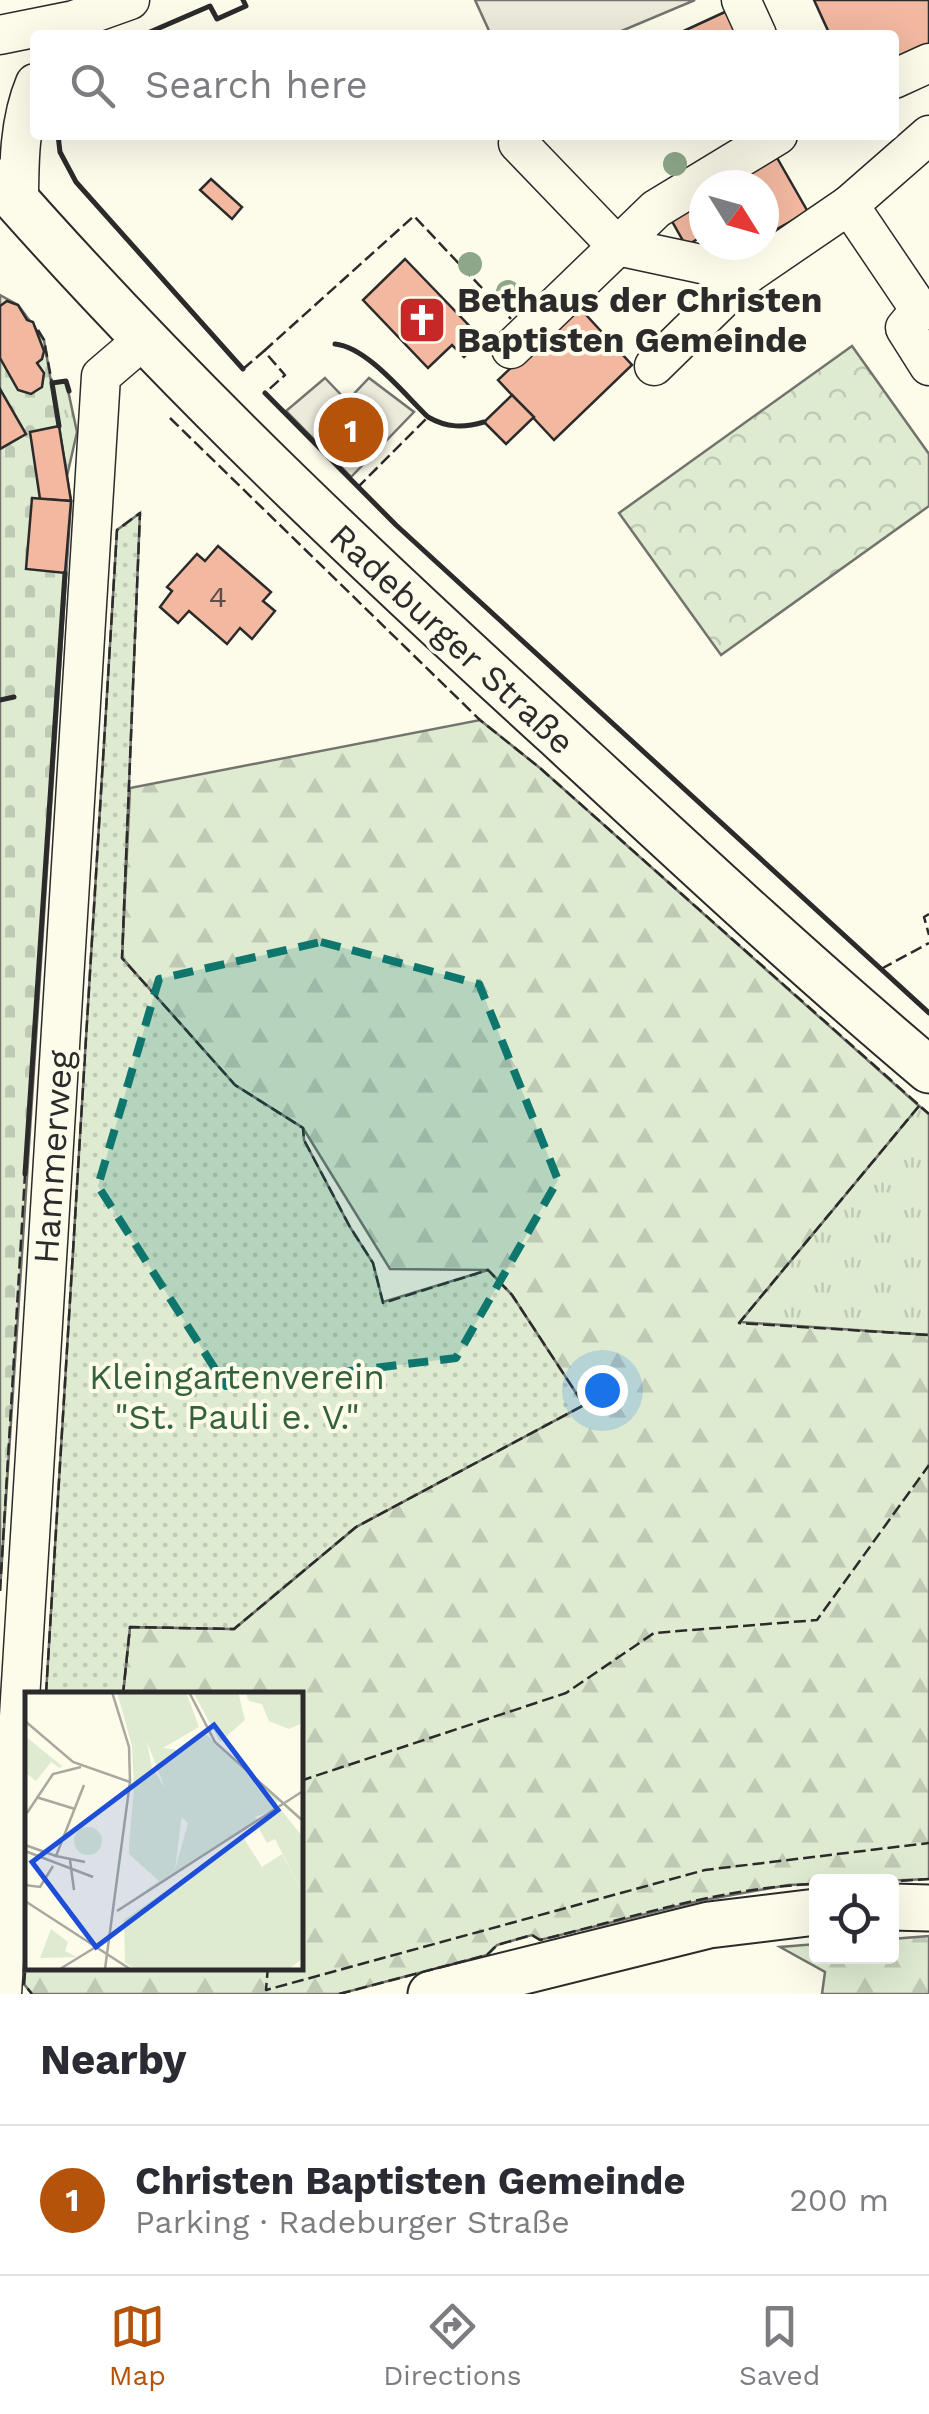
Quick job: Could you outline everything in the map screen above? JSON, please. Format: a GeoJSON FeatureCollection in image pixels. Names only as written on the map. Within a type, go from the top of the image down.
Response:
{"type":"FeatureCollection","features":[{"type":"Feature","properties":{"kind":"main road","name":"Radeburger Straße"},"geometry":{"type":"LineString","coordinates":[[10,193],[143,340],[375,568],[840,995],[929,1070]]}},
{"type":"Feature","properties":{"kind":"main road"},"geometry":{"type":"LineString","coordinates":[[899,1907],[929,1908]]}},
{"type":"Feature","properties":{"kind":"main road"},"geometry":{"type":"LineString","coordinates":[[431,1994],[709,1924],[809,1913]]}},
{"type":"Feature","properties":{"kind":"street"},"geometry":{"type":"LineString","coordinates":[[70,28],[130,0]]}},
{"type":"Feature","properties":{"kind":"street"},"geometry":{"type":"LineString","coordinates":[[742,0],[755,30]]}},
{"type":"Feature","properties":{"kind":"street"},"geometry":{"type":"LineString","coordinates":[[0,35],[30,32]]}},
{"type":"Feature","properties":{"kind":"street"},"geometry":{"type":"LineString","coordinates":[[899,77],[929,63]]}},
{"type":"Feature","properties":{"kind":"street"},"geometry":{"type":"LineString","coordinates":[[10,193],[30,101]]}},
{"type":"Feature","properties":{"kind":"street"},"geometry":{"type":"LineString","coordinates":[[654,366],[748,274],[849,205],[929,135]]}},
{"type":"Feature","properties":{"kind":"street"},"geometry":{"type":"LineString","coordinates":[[510,349],[656,209],[770,140]]}},
{"type":"Feature","properties":{"kind":"street"},"geometry":{"type":"LineString","coordinates":[[518,144],[617,246],[748,274]]}},
{"type":"Feature","properties":{"kind":"street"},"geometry":{"type":"LineString","coordinates":[[849,205],[920,310],[905,328],[929,366]]}},
{"type":"Feature","properties":{"kind":"street","name":"Hammerweg"},"geometry":{"type":"LineString","coordinates":[[2,1994],[101,376],[143,340]]}},
{"type":"Feature","properties":{"kind":"highlighted area"},"geometry":{"type":"Polygon","coordinates":[[[321,942],[479,984],[558,1180],[456,1358],[226,1386],[98,1186],[159,979],[321,942]]]}},
{"type":"Feature","properties":{"kind":"green space"},"geometry":{"type":"Polygon","coordinates":[[[0,295],[18,305],[44,340],[71,501],[0,1591],[0,295]]]}},
{"type":"Feature","properties":{"kind":"green space"},"geometry":{"type":"Polygon","coordinates":[[[852,346],[929,454],[929,506],[721,655],[619,513],[852,346]]]}},
{"type":"Feature","properties":{"kind":"green space"},"geometry":{"type":"Polygon","coordinates":[[[66,381],[77,432],[67,476],[52,383],[66,381]]]}},
{"type":"Feature","properties":{"kind":"green space","name":"Kleingartenverein \"St. Pauli e. V.\""},"geometry":{"type":"Polygon","coordinates":[[[140,513],[122,958],[235,1085],[303,1128],[304,1140],[373,1263],[383,1302],[488,1270],[512,1295],[584,1405],[356,1527],[234,1629],[130,1627],[123,1692],[46,1692],[117,530],[140,513]]]}},
{"type":"Feature","properties":{"kind":"green space"},"geometry":{"type":"Polygon","coordinates":[[[480,720],[540,768],[919,1106],[740,1322],[929,1335],[929,1879],[899,1880],[899,1874],[809,1874],[809,1884],[699,1901],[540,1940],[532,1935],[497,1945],[487,1955],[339,1994],[32,1994],[24,1984],[25,1969],[302,1969],[302,1692],[123,1692],[130,1627],[234,1629],[356,1527],[583,1405],[512,1295],[488,1270],[390,1269],[303,1128],[235,1085],[122,958],[130,788],[480,720]]]}},
{"type":"Feature","properties":{"kind":"green space"},"geometry":{"type":"Polygon","coordinates":[[[919,1106],[929,1114],[929,1335],[739,1323],[919,1106]]]}},
{"type":"Feature","properties":{"kind":"green space"},"geometry":{"type":"Polygon","coordinates":[[[929,1936],[929,1994],[822,1994],[825,1972],[811,1964],[899,1964],[899,1938],[929,1936]]]}},
{"type":"Feature","properties":{"kind":"green space"},"geometry":{"type":"Polygon","coordinates":[[[809,1945],[809,1963],[780,1947],[809,1945]]]}},
{"type":"Feature","properties":{"kind":"shaded area"},"geometry":{"type":"Polygon","coordinates":[[[475,0],[695,0],[624,30],[489,30],[475,0]]]}},
{"type":"Feature","properties":{"kind":"shaded area"},"geometry":{"type":"Polygon","coordinates":[[[325,378],[347,401],[369,378],[414,412],[351,477],[286,411],[325,378]]]}},
{"type":"Feature","properties":{"kind":"building"},"geometry":{"type":"Polygon","coordinates":[[[814,0],[929,0],[929,46],[899,60],[899,30],[828,30],[814,0]]]}},
{"type":"Feature","properties":{"kind":"building"},"geometry":{"type":"Polygon","coordinates":[[[727,11],[736,30],[686,30],[727,11]]]}},
{"type":"Feature","properties":{"kind":"building"},"geometry":{"type":"Polygon","coordinates":[[[776,156],[808,212],[779,228],[779,170],[751,170],[776,156]]]}},
{"type":"Feature","properties":{"kind":"building"},"geometry":{"type":"Polygon","coordinates":[[[211,179],[242,207],[232,219],[200,190],[211,179]]]}},
{"type":"Feature","properties":{"kind":"building"},"geometry":{"type":"Polygon","coordinates":[[[689,205],[689,244],[686,246],[669,216],[689,205]]]}},
{"type":"Feature","properties":{"kind":"building","name":"Bethaus der Christen Baptisten Gemeinde"},"geometry":{"type":"Polygon","coordinates":[[[405,259],[482,339],[464,357],[452,345],[428,368],[363,300],[405,259]]]}},
{"type":"Feature","properties":{"kind":"building"},"geometry":{"type":"Polygon","coordinates":[[[7,301],[18,305],[27,320],[33,322],[44,351],[37,363],[44,373],[42,387],[31,394],[18,390],[0,358],[0,306],[7,301]]]}},
{"type":"Feature","properties":{"kind":"building"},"geometry":{"type":"Polygon","coordinates":[[[577,305],[632,365],[554,440],[498,380],[577,305]]]}},
{"type":"Feature","properties":{"kind":"building"},"geometry":{"type":"Polygon","coordinates":[[[0,389],[26,434],[0,449],[0,389]]]}},
{"type":"Feature","properties":{"kind":"building"},"geometry":{"type":"Polygon","coordinates":[[[512,395],[534,417],[506,444],[484,422],[512,395]]]}},
{"type":"Feature","properties":{"kind":"building"},"geometry":{"type":"Polygon","coordinates":[[[59,426],[71,501],[40,499],[30,432],[59,426]]]}},
{"type":"Feature","properties":{"kind":"building"},"geometry":{"type":"Polygon","coordinates":[[[32,498],[71,501],[65,573],[26,569],[32,498]]]}},
{"type":"Feature","properties":{"kind":"building"},"geometry":{"type":"Polygon","coordinates":[[[218,546],[271,592],[263,601],[275,611],[252,639],[240,628],[227,644],[189,611],[178,623],[160,607],[172,591],[167,587],[197,554],[205,561],[218,546]]]}},
{"type":"Feature","properties":{"kind":"fence"},"geometry":{"type":"LineString","coordinates":[[264,351],[414,216],[511,319]]}},
{"type":"Feature","properties":{"kind":"fence"},"geometry":{"type":"LineString","coordinates":[[38,330],[44,340],[52,383]]}},
{"type":"Feature","properties":{"kind":"fence"},"geometry":{"type":"LineString","coordinates":[[243,369],[264,351],[285,375],[265,393]]}},
{"type":"Feature","properties":{"kind":"fence"},"geometry":{"type":"LineString","coordinates":[[357,488],[428,417]]}},
{"type":"Feature","properties":{"kind":"fence"},"geometry":{"type":"LineString","coordinates":[[170,418],[480,720],[540,768],[929,1114]]}},
{"type":"Feature","properties":{"kind":"fence"},"geometry":{"type":"LineString","coordinates":[[46,1692],[117,530],[140,513],[122,958],[235,1085],[303,1128],[304,1140],[373,1263],[383,1303],[488,1270],[512,1295],[584,1405],[356,1527],[234,1629],[130,1627],[123,1692]]}},
{"type":"Feature","properties":{"kind":"fence"},"geometry":{"type":"LineString","coordinates":[[929,914],[924,917],[929,935]]}},
{"type":"Feature","properties":{"kind":"fence"},"geometry":{"type":"LineString","coordinates":[[881,969],[929,943]]}},
{"type":"Feature","properties":{"kind":"fence"},"geometry":{"type":"LineString","coordinates":[[919,1106],[739,1323],[929,1335]]}},
{"type":"Feature","properties":{"kind":"fence"},"geometry":{"type":"LineString","coordinates":[[0,1591],[25,1174]]}},
{"type":"Feature","properties":{"kind":"fence"},"geometry":{"type":"LineString","coordinates":[[302,1780],[566,1693],[654,1633],[817,1620],[929,1465]]}},
{"type":"Feature","properties":{"kind":"fence"},"geometry":{"type":"LineString","coordinates":[[268,1969],[266,1990],[705,1870],[929,1843]]}},
{"type":"Feature","properties":{"kind":"fence"},"geometry":{"type":"LineString","coordinates":[[899,1881],[929,1879]]}},
{"type":"Feature","properties":{"kind":"fence"},"geometry":{"type":"LineString","coordinates":[[339,1994],[487,1955],[497,1945],[532,1935],[540,1940],[712,1897],[809,1884]]}},
{"type":"Feature","properties":{"kind":"fence"},"geometry":{"type":"LineString","coordinates":[[25,1969],[24,1984],[32,1994]]}},
{"type":"Feature","properties":{"kind":"wall"},"geometry":{"type":"LineString","coordinates":[[155,30],[210,6],[217,19],[246,6],[243,0]]}},
{"type":"Feature","properties":{"kind":"wall"},"geometry":{"type":"LineString","coordinates":[[59,140],[60,152],[76,182],[243,369]]}},
{"type":"Feature","properties":{"kind":"wall"},"geometry":{"type":"LineString","coordinates":[[335,344],[372,363],[428,417],[456,426],[484,422]]}},
{"type":"Feature","properties":{"kind":"wall"},"geometry":{"type":"LineString","coordinates":[[59,426],[52,383],[66,381],[69,391]]}},
{"type":"Feature","properties":{"kind":"wall"},"geometry":{"type":"LineString","coordinates":[[265,393],[396,525],[929,1013]]}},
{"type":"Feature","properties":{"kind":"wall"},"geometry":{"type":"LineString","coordinates":[[25,1174],[65,573]]}},
{"type":"Feature","properties":{"kind":"wall"},"geometry":{"type":"LineString","coordinates":[[0,700],[14,697]]}},
{"type":"Feature","properties":{"kind":"place","name":"Bethaus der Christen Baptisten Gemeinde"},"geometry":{"type":"Point","coordinates":[422,320]}},
{"type":"Feature","properties":{"kind":"place","name":"Christen Baptisten Gemeinde"},"geometry":{"type":"Point","coordinates":[351,430]}}]}
